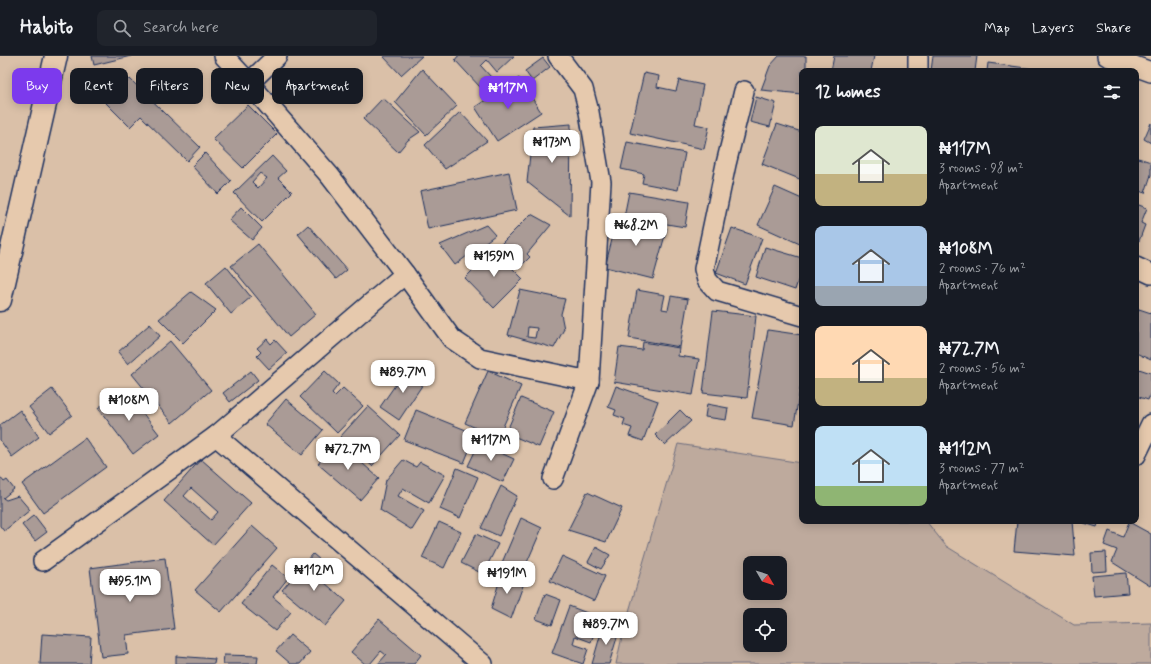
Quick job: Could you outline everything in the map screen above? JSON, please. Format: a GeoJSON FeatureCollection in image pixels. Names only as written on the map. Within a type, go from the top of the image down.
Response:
{"type":"FeatureCollection","features":[{"type":"Feature","properties":{"kind":"main road"},"geometry":{"type":"LineString","coordinates":[[0,300],[56,56]]}},
{"type":"Feature","properties":{"kind":"street"},"geometry":{"type":"LineString","coordinates":[[224,56],[235,68]]}},
{"type":"Feature","properties":{"kind":"street"},"geometry":{"type":"LineString","coordinates":[[264,69],[277,56]]}},
{"type":"Feature","properties":{"kind":"street"},"geometry":{"type":"LineString","coordinates":[[553,479],[589,381],[601,182],[589,112],[583,88],[558,56]]}},
{"type":"Feature","properties":{"kind":"street"},"geometry":{"type":"LineString","coordinates":[[918,56],[918,68]]}},
{"type":"Feature","properties":{"kind":"street"},"geometry":{"type":"LineString","coordinates":[[1108,56],[1151,72]]}},
{"type":"Feature","properties":{"kind":"street"},"geometry":{"type":"LineString","coordinates":[[744,91],[726,164],[704,269],[707,280],[717,291],[799,315]]}},
{"type":"Feature","properties":{"kind":"street"},"geometry":{"type":"LineString","coordinates":[[264,100],[330,176],[405,274],[452,340],[480,358],[589,381]]}},
{"type":"Feature","properties":{"kind":"street"},"geometry":{"type":"LineString","coordinates":[[1139,269],[1151,274]]}},
{"type":"Feature","properties":{"kind":"street"},"geometry":{"type":"LineString","coordinates":[[43,561],[216,436],[405,274]]}},
{"type":"Feature","properties":{"kind":"street"},"geometry":{"type":"LineString","coordinates":[[1139,449],[1151,424]]}},
{"type":"Feature","properties":{"kind":"street"},"geometry":{"type":"LineString","coordinates":[[216,436],[483,664]]}},
{"type":"Feature","properties":{"kind":"shaded area"},"geometry":{"type":"Polygon","coordinates":[[[678,444],[799,463],[799,524],[928,524],[946,546],[1074,625],[1151,623],[1151,664],[616,664],[623,632],[678,444]]]}},
{"type":"Feature","properties":{"kind":"building"},"geometry":{"type":"Polygon","coordinates":[[[92,56],[131,56],[94,65],[92,56]]]}},
{"type":"Feature","properties":{"kind":"building"},"geometry":{"type":"Polygon","coordinates":[[[383,56],[422,56],[401,75],[383,56]]]}},
{"type":"Feature","properties":{"kind":"building"},"geometry":{"type":"Polygon","coordinates":[[[458,56],[514,56],[497,72],[487,60],[481,66],[491,77],[480,87],[455,60],[458,56]]]}},
{"type":"Feature","properties":{"kind":"building"},"geometry":{"type":"Polygon","coordinates":[[[779,56],[806,56],[806,68],[799,68],[799,94],[761,90],[770,66],[779,56]]]}},
{"type":"Feature","properties":{"kind":"building"},"geometry":{"type":"Polygon","coordinates":[[[834,56],[874,56],[872,68],[832,68],[834,56]]]}},
{"type":"Feature","properties":{"kind":"building"},"geometry":{"type":"Polygon","coordinates":[[[933,56],[977,56],[975,68],[931,68],[933,56]]]}},
{"type":"Feature","properties":{"kind":"building"},"geometry":{"type":"Polygon","coordinates":[[[543,58],[550,67],[532,81],[525,71],[543,58]]]}},
{"type":"Feature","properties":{"kind":"building"},"geometry":{"type":"Polygon","coordinates":[[[988,63],[1026,68],[987,68],[988,63]]]}},
{"type":"Feature","properties":{"kind":"building"},"geometry":{"type":"Polygon","coordinates":[[[422,69],[457,106],[426,135],[395,102],[422,69]]]}},
{"type":"Feature","properties":{"kind":"building"},"geometry":{"type":"Polygon","coordinates":[[[644,73],[659,76],[657,87],[676,91],[679,80],[703,85],[695,124],[709,127],[704,149],[630,133],[644,73]]]}},
{"type":"Feature","properties":{"kind":"building"},"geometry":{"type":"Polygon","coordinates":[[[519,78],[541,112],[497,141],[475,107],[519,78]]]}},
{"type":"Feature","properties":{"kind":"building"},"geometry":{"type":"Polygon","coordinates":[[[130,79],[136,85],[136,104],[156,104],[200,147],[187,161],[141,116],[130,127],[107,104],[128,104],[128,81],[130,79]]]}},
{"type":"Feature","properties":{"kind":"building"},"geometry":{"type":"Polygon","coordinates":[[[756,97],[776,103],[770,127],[750,122],[756,97]]]}},
{"type":"Feature","properties":{"kind":"building"},"geometry":{"type":"Polygon","coordinates":[[[383,98],[420,132],[408,140],[398,152],[363,119],[383,98]]]}},
{"type":"Feature","properties":{"kind":"building"},"geometry":{"type":"Polygon","coordinates":[[[248,105],[277,134],[243,168],[213,139],[248,105]]]}},
{"type":"Feature","properties":{"kind":"building"},"geometry":{"type":"Polygon","coordinates":[[[460,112],[487,141],[445,169],[425,145],[460,112]]]}},
{"type":"Feature","properties":{"kind":"building"},"geometry":{"type":"Polygon","coordinates":[[[1151,123],[1151,143],[1144,139],[1151,123]]]}},
{"type":"Feature","properties":{"kind":"building"},"geometry":{"type":"Polygon","coordinates":[[[571,124],[570,216],[527,182],[533,127],[571,124]]]}},
{"type":"Feature","properties":{"kind":"building"},"geometry":{"type":"Polygon","coordinates":[[[777,124],[799,131],[799,179],[762,164],[777,124]]]}},
{"type":"Feature","properties":{"kind":"building"},"geometry":{"type":"Polygon","coordinates":[[[627,142],[685,153],[678,190],[642,183],[644,174],[621,169],[627,142]]]}},
{"type":"Feature","properties":{"kind":"building"},"geometry":{"type":"Polygon","coordinates":[[[205,153],[231,181],[218,194],[192,166],[205,153]]]}},
{"type":"Feature","properties":{"kind":"building"},"geometry":{"type":"Polygon","coordinates":[[[272,156],[286,171],[278,178],[292,192],[262,222],[234,193],[272,156]],[[260,173],[252,182],[258,188],[267,178],[260,173]]]}},
{"type":"Feature","properties":{"kind":"building"},"geometry":{"type":"Polygon","coordinates":[[[1139,158],[1151,162],[1151,175],[1145,193],[1139,191],[1139,158]]]}},
{"type":"Feature","properties":{"kind":"building"},"geometry":{"type":"Polygon","coordinates":[[[509,172],[517,210],[428,229],[420,191],[509,172]]]}},
{"type":"Feature","properties":{"kind":"building"},"geometry":{"type":"Polygon","coordinates":[[[775,187],[799,198],[799,244],[758,225],[775,187]]]}},
{"type":"Feature","properties":{"kind":"building"},"geometry":{"type":"Polygon","coordinates":[[[629,192],[689,202],[685,227],[624,217],[629,192]]]}},
{"type":"Feature","properties":{"kind":"building"},"geometry":{"type":"Polygon","coordinates":[[[1139,205],[1147,208],[1141,223],[1145,225],[1139,241],[1139,205]]]}},
{"type":"Feature","properties":{"kind":"building"},"geometry":{"type":"Polygon","coordinates":[[[241,207],[262,228],[252,240],[229,220],[241,207]]]}},
{"type":"Feature","properties":{"kind":"building"},"geometry":{"type":"Polygon","coordinates":[[[531,214],[551,225],[527,254],[530,257],[520,267],[499,246],[531,214]]]}},
{"type":"Feature","properties":{"kind":"building"},"geometry":{"type":"Polygon","coordinates":[[[618,216],[667,228],[653,279],[605,267],[618,216]]]}},
{"type":"Feature","properties":{"kind":"building"},"geometry":{"type":"Polygon","coordinates":[[[308,225],[347,270],[336,279],[298,234],[308,225]]]}},
{"type":"Feature","properties":{"kind":"building"},"geometry":{"type":"Polygon","coordinates":[[[486,225],[495,235],[455,265],[440,245],[486,225]]]}},
{"type":"Feature","properties":{"kind":"building"},"geometry":{"type":"Polygon","coordinates":[[[732,228],[762,238],[745,284],[716,273],[732,228]]]}},
{"type":"Feature","properties":{"kind":"building"},"geometry":{"type":"Polygon","coordinates":[[[258,244],[316,314],[289,337],[231,266],[258,244]]]}},
{"type":"Feature","properties":{"kind":"building"},"geometry":{"type":"Polygon","coordinates":[[[497,246],[509,259],[506,262],[523,279],[494,308],[465,278],[497,246]]]}},
{"type":"Feature","properties":{"kind":"building"},"geometry":{"type":"Polygon","coordinates":[[[765,247],[799,257],[799,278],[795,290],[756,277],[765,247]]]}},
{"type":"Feature","properties":{"kind":"building"},"geometry":{"type":"Polygon","coordinates":[[[226,266],[251,297],[231,314],[206,283],[226,266]]]}},
{"type":"Feature","properties":{"kind":"building"},"geometry":{"type":"Polygon","coordinates":[[[520,290],[565,299],[561,314],[564,329],[554,348],[508,335],[520,290]],[[528,327],[527,337],[535,338],[537,328],[528,327]]]}},
{"type":"Feature","properties":{"kind":"building"},"geometry":{"type":"Polygon","coordinates":[[[637,290],[665,295],[662,309],[668,310],[671,296],[688,299],[680,347],[629,338],[637,290]]]}},
{"type":"Feature","properties":{"kind":"building"},"geometry":{"type":"Polygon","coordinates":[[[191,292],[216,310],[183,343],[159,319],[191,292]]]}},
{"type":"Feature","properties":{"kind":"building"},"geometry":{"type":"Polygon","coordinates":[[[1139,309],[1151,313],[1151,360],[1139,354],[1139,309]]]}},
{"type":"Feature","properties":{"kind":"building"},"geometry":{"type":"Polygon","coordinates":[[[713,311],[756,316],[747,398],[703,393],[713,311]]]}},
{"type":"Feature","properties":{"kind":"building"},"geometry":{"type":"Polygon","coordinates":[[[150,324],[160,336],[128,364],[118,352],[150,324]]]}},
{"type":"Feature","properties":{"kind":"building"},"geometry":{"type":"Polygon","coordinates":[[[768,330],[799,335],[799,396],[794,425],[752,418],[768,330]]]}},
{"type":"Feature","properties":{"kind":"building"},"geometry":{"type":"Polygon","coordinates":[[[267,339],[271,344],[275,340],[287,353],[269,369],[257,356],[261,352],[257,348],[267,339]]]}},
{"type":"Feature","properties":{"kind":"building"},"geometry":{"type":"Polygon","coordinates":[[[170,341],[211,390],[172,423],[132,374],[170,341]]]}},
{"type":"Feature","properties":{"kind":"building"},"geometry":{"type":"Polygon","coordinates":[[[643,342],[679,348],[678,356],[699,359],[693,395],[614,382],[619,347],[642,350],[643,342]]]}},
{"type":"Feature","properties":{"kind":"building"},"geometry":{"type":"Polygon","coordinates":[[[407,368],[425,381],[399,420],[380,407],[407,368]]]}},
{"type":"Feature","properties":{"kind":"building"},"geometry":{"type":"Polygon","coordinates":[[[1139,369],[1151,373],[1151,392],[1148,400],[1139,397],[1139,369]]]}},
{"type":"Feature","properties":{"kind":"building"},"geometry":{"type":"Polygon","coordinates":[[[251,371],[258,380],[230,402],[223,393],[251,371]]]}},
{"type":"Feature","properties":{"kind":"building"},"geometry":{"type":"Polygon","coordinates":[[[325,371],[339,384],[332,393],[335,396],[343,388],[363,406],[337,433],[300,397],[325,371]]]}},
{"type":"Feature","properties":{"kind":"building"},"geometry":{"type":"Polygon","coordinates":[[[488,371],[521,386],[498,438],[465,423],[488,371]]]}},
{"type":"Feature","properties":{"kind":"building"},"geometry":{"type":"Polygon","coordinates":[[[616,386],[658,401],[643,441],[629,436],[632,428],[623,425],[625,419],[614,415],[616,410],[608,407],[616,386]]]}},
{"type":"Feature","properties":{"kind":"building"},"geometry":{"type":"Polygon","coordinates":[[[52,389],[72,415],[49,433],[29,407],[52,389]]]}},
{"type":"Feature","properties":{"kind":"building"},"geometry":{"type":"Polygon","coordinates":[[[126,392],[159,434],[133,454],[98,408],[117,394],[120,397],[126,392]]]}},
{"type":"Feature","properties":{"kind":"building"},"geometry":{"type":"Polygon","coordinates":[[[521,398],[554,412],[539,447],[506,433],[521,398]]]}},
{"type":"Feature","properties":{"kind":"building"},"geometry":{"type":"Polygon","coordinates":[[[286,399],[323,430],[302,455],[265,424],[286,399]]]}},
{"type":"Feature","properties":{"kind":"building"},"geometry":{"type":"Polygon","coordinates":[[[707,404],[728,408],[726,420],[705,417],[707,404]]]}},
{"type":"Feature","properties":{"kind":"building"},"geometry":{"type":"Polygon","coordinates":[[[368,406],[400,435],[372,466],[340,437],[368,406]]]}},
{"type":"Feature","properties":{"kind":"building"},"geometry":{"type":"Polygon","coordinates":[[[20,410],[39,437],[12,457],[0,440],[0,425],[20,410]]]}},
{"type":"Feature","properties":{"kind":"building"},"geometry":{"type":"Polygon","coordinates":[[[416,410],[476,434],[464,463],[404,440],[416,410]]]}},
{"type":"Feature","properties":{"kind":"building"},"geometry":{"type":"Polygon","coordinates":[[[680,410],[691,421],[665,445],[655,435],[680,410]]]}},
{"type":"Feature","properties":{"kind":"building"},"geometry":{"type":"Polygon","coordinates":[[[85,438],[106,467],[43,513],[22,484],[85,438]]]}},
{"type":"Feature","properties":{"kind":"building"},"geometry":{"type":"Polygon","coordinates":[[[337,441],[379,478],[360,500],[318,464],[337,441]]]}},
{"type":"Feature","properties":{"kind":"building"},"geometry":{"type":"Polygon","coordinates":[[[479,443],[514,459],[503,482],[468,466],[479,443]]]}},
{"type":"Feature","properties":{"kind":"building"},"geometry":{"type":"Polygon","coordinates":[[[201,459],[251,503],[213,545],[164,501],[201,459]],[[191,488],[184,496],[211,520],[218,512],[191,488]]]}},
{"type":"Feature","properties":{"kind":"building"},"geometry":{"type":"Polygon","coordinates":[[[403,460],[416,467],[420,462],[445,475],[429,503],[403,488],[398,496],[424,511],[412,530],[380,510],[386,480],[403,460]]]}},
{"type":"Feature","properties":{"kind":"building"},"geometry":{"type":"Polygon","coordinates":[[[457,468],[478,477],[460,518],[440,509],[457,468]]]}},
{"type":"Feature","properties":{"kind":"building"},"geometry":{"type":"Polygon","coordinates":[[[0,477],[4,482],[7,480],[14,489],[3,498],[6,500],[18,496],[30,510],[4,531],[0,526],[0,477]]]}},
{"type":"Feature","properties":{"kind":"building"},"geometry":{"type":"Polygon","coordinates":[[[501,486],[517,496],[499,536],[481,528],[501,486]]]}},
{"type":"Feature","properties":{"kind":"building"},"geometry":{"type":"Polygon","coordinates":[[[587,492],[622,508],[606,542],[568,530],[587,492]]]}},
{"type":"Feature","properties":{"kind":"building"},"geometry":{"type":"Polygon","coordinates":[[[34,515],[47,532],[35,541],[22,525],[34,515]]]}},
{"type":"Feature","properties":{"kind":"building"},"geometry":{"type":"Polygon","coordinates":[[[521,518],[542,528],[522,574],[501,565],[521,518]]]}},
{"type":"Feature","properties":{"kind":"building"},"geometry":{"type":"Polygon","coordinates":[[[439,522],[461,532],[444,568],[422,558],[439,522]]]}},
{"type":"Feature","properties":{"kind":"building"},"geometry":{"type":"Polygon","coordinates":[[[1017,524],[1072,524],[1075,556],[1014,551],[1017,524]]]}},
{"type":"Feature","properties":{"kind":"building"},"geometry":{"type":"Polygon","coordinates":[[[1087,524],[1098,524],[1097,527],[1087,524]]]}},
{"type":"Feature","properties":{"kind":"building"},"geometry":{"type":"Polygon","coordinates":[[[1128,524],[1133,524],[1151,534],[1150,586],[1112,562],[1117,550],[1104,545],[1109,531],[1123,537],[1128,524]]]}},
{"type":"Feature","properties":{"kind":"building"},"geometry":{"type":"Polygon","coordinates":[[[252,526],[277,548],[221,612],[195,590],[252,526]]]}},
{"type":"Feature","properties":{"kind":"building"},"geometry":{"type":"Polygon","coordinates":[[[476,534],[498,544],[483,574],[461,563],[476,534]]]}},
{"type":"Feature","properties":{"kind":"building"},"geometry":{"type":"Polygon","coordinates":[[[596,547],[610,555],[601,569],[588,562],[596,547]]]}},
{"type":"Feature","properties":{"kind":"building"},"geometry":{"type":"Polygon","coordinates":[[[1106,552],[1107,571],[1092,572],[1091,553],[1106,552]]]}},
{"type":"Feature","properties":{"kind":"building"},"geometry":{"type":"Polygon","coordinates":[[[313,554],[327,566],[318,577],[346,601],[325,626],[282,590],[313,554]]]}},
{"type":"Feature","properties":{"kind":"building"},"geometry":{"type":"Polygon","coordinates":[[[562,556],[605,576],[594,601],[550,581],[562,556]]]}},
{"type":"Feature","properties":{"kind":"building"},"geometry":{"type":"Polygon","coordinates":[[[165,558],[174,629],[126,635],[128,654],[101,657],[90,568],[165,558]]]}},
{"type":"Feature","properties":{"kind":"building"},"geometry":{"type":"Polygon","coordinates":[[[272,565],[288,578],[273,597],[291,612],[275,631],[241,604],[272,565]]]}},
{"type":"Feature","properties":{"kind":"building"},"geometry":{"type":"Polygon","coordinates":[[[502,572],[525,580],[511,619],[491,609],[502,572]]]}},
{"type":"Feature","properties":{"kind":"building"},"geometry":{"type":"Polygon","coordinates":[[[1126,573],[1128,593],[1094,596],[1092,576],[1126,573]]]}},
{"type":"Feature","properties":{"kind":"building"},"geometry":{"type":"Polygon","coordinates":[[[545,594],[561,600],[552,625],[536,619],[545,594]]]}},
{"type":"Feature","properties":{"kind":"building"},"geometry":{"type":"Polygon","coordinates":[[[569,606],[600,618],[591,642],[575,636],[573,644],[588,649],[583,664],[552,653],[569,606]]]}},
{"type":"Feature","properties":{"kind":"building"},"geometry":{"type":"Polygon","coordinates":[[[379,619],[421,655],[414,664],[378,664],[386,655],[381,651],[370,664],[365,664],[351,652],[379,619]]]}},
{"type":"Feature","properties":{"kind":"building"},"geometry":{"type":"Polygon","coordinates":[[[603,626],[619,631],[609,664],[592,664],[603,626]]]}},
{"type":"Feature","properties":{"kind":"building"},"geometry":{"type":"Polygon","coordinates":[[[42,634],[91,637],[89,664],[40,664],[42,634]]]}},
{"type":"Feature","properties":{"kind":"building"},"geometry":{"type":"Polygon","coordinates":[[[290,635],[310,652],[300,664],[291,664],[276,651],[290,635]]]}},
{"type":"Feature","properties":{"kind":"building"},"geometry":{"type":"Polygon","coordinates":[[[224,655],[258,656],[257,664],[223,664],[224,655]]]}},
{"type":"Feature","properties":{"kind":"building"},"geometry":{"type":"Polygon","coordinates":[[[176,656],[215,659],[214,664],[176,664],[176,656]]]}}]}
